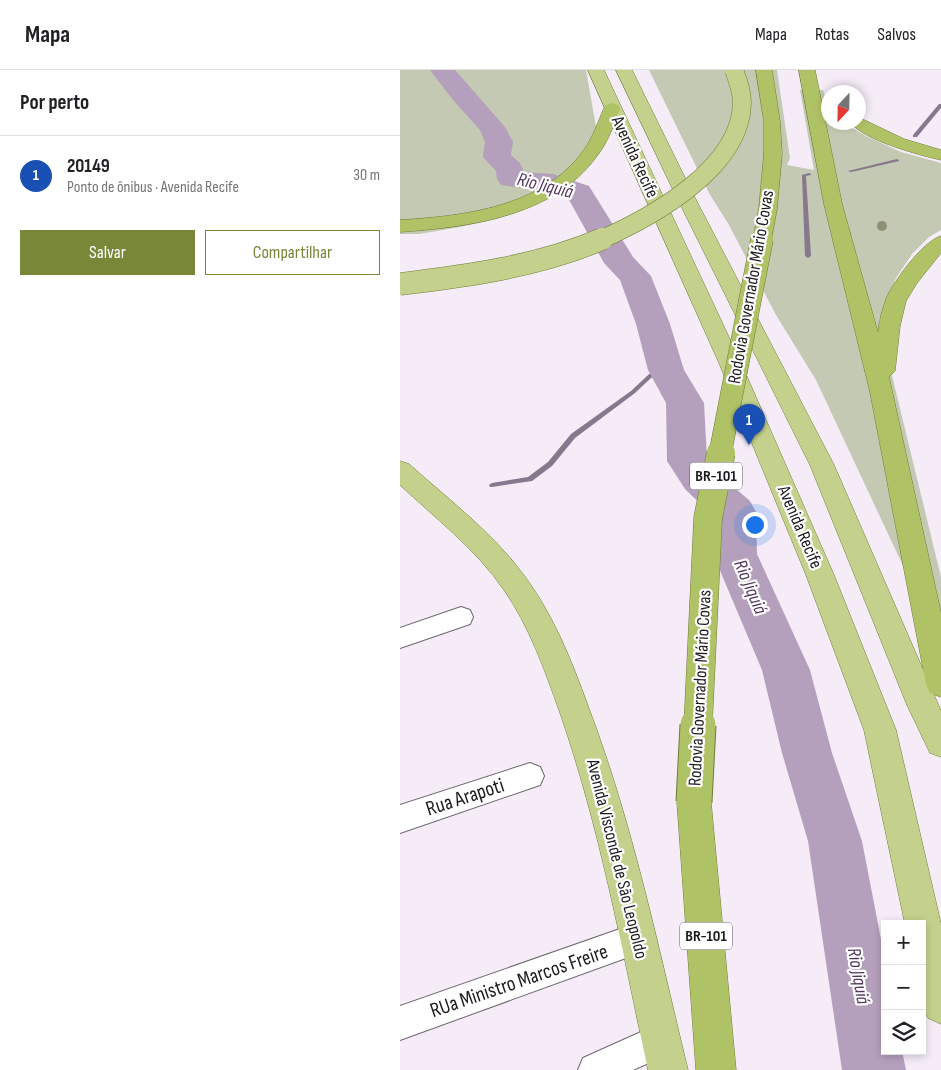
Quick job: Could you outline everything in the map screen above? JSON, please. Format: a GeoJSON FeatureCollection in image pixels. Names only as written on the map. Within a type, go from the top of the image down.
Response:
{"type":"FeatureCollection","features":[{"type":"Feature","properties":{"kind":"highway","name":"Rodovia Governador Mário Covas"},"geometry":{"type":"LineString","coordinates":[[716,1070],[694,802],[708,518],[768,208],[773,154],[772,122],[764,70]]}},
{"type":"Feature","properties":{"kind":"highway"},"geometry":{"type":"LineString","coordinates":[[808,77],[821,91]]}},
{"type":"Feature","properties":{"kind":"highway"},"geometry":{"type":"LineString","coordinates":[[808,77],[833,204],[882,392],[941,684]]}},
{"type":"Feature","properties":{"kind":"highway"},"geometry":{"type":"LineString","coordinates":[[400,226],[480,217],[533,199],[556,186],[586,160],[600,138],[612,108]]}},
{"type":"Feature","properties":{"kind":"highway"},"geometry":{"type":"LineString","coordinates":[[866,127],[920,151],[941,155]]}},
{"type":"Feature","properties":{"kind":"highway"},"geometry":{"type":"LineString","coordinates":[[882,392],[888,334],[896,299],[941,242]]}},
{"type":"Feature","properties":{"kind":"main road","name":"Avenida Recife"},"geometry":{"type":"LineString","coordinates":[[596,70],[730,363],[820,575],[880,730],[941,1005]]}},
{"type":"Feature","properties":{"kind":"main road","name":"Avenida Recife"},"geometry":{"type":"LineString","coordinates":[[624,70],[684,194],[822,465],[922,704],[941,743]]}},
{"type":"Feature","properties":{"kind":"main road"},"geometry":{"type":"LineString","coordinates":[[400,284],[492,271],[533,261],[625,229],[655,213],[710,170],[731,146],[738,128],[743,105],[738,78],[734,70]]}},
{"type":"Feature","properties":{"kind":"main road","name":"Avenida Visconde de São Leopoldo"},"geometry":{"type":"LineString","coordinates":[[400,470],[483,546],[513,581],[538,620],[557,662],[593,761],[615,838],[664,1055]]}},
{"type":"Feature","properties":{"kind":"street"},"geometry":{"type":"LineString","coordinates":[[400,638],[461,617]]}},
{"type":"Feature","properties":{"kind":"street","name":"Rua Arapoti"},"geometry":{"type":"LineString","coordinates":[[400,819],[530,776]]}},
{"type":"Feature","properties":{"kind":"street","name":"RUa Ministro Marcos Freire"},"geometry":{"type":"LineString","coordinates":[[400,1022],[637,939]]}},
{"type":"Feature","properties":{"kind":"street"},"geometry":{"type":"LineString","coordinates":[[595,1070],[664,1055]]}},
{"type":"Feature","properties":{"kind":"green space"},"geometry":{"type":"Polygon","coordinates":[[[400,70],[586,70],[598,138],[535,202],[497,219],[419,234],[400,234],[400,70]]]}},
{"type":"Feature","properties":{"kind":"green space"},"geometry":{"type":"Polygon","coordinates":[[[649,70],[777,70],[790,158],[787,165],[814,170],[800,90],[821,90],[821,130],[856,130],[901,152],[941,163],[941,230],[929,237],[912,254],[896,278],[879,322],[941,577],[941,647],[816,380],[776,315],[729,225],[709,193],[649,70]]]}},
{"type":"Feature","properties":{"kind":"waterway","name":"Rio Jiquiá"},"geometry":{"type":"LineString","coordinates":[[442,70],[492,127],[499,142],[497,157],[510,169],[511,179],[553,183],[579,192],[620,263],[635,276],[653,324],[666,370],[685,403],[687,461],[699,479],[735,512],[735,554],[786,670],[807,753],[835,841],[874,1070]]}},
{"type":"Feature","properties":{"kind":"waterway"},"geometry":{"type":"LineString","coordinates":[[915,136],[941,105]]}},
{"type":"Feature","properties":{"kind":"waterway"},"geometry":{"type":"LineString","coordinates":[[850,171],[897,160]]}},
{"type":"Feature","properties":{"kind":"waterway"},"geometry":{"type":"LineString","coordinates":[[808,256],[804,175],[809,174]]}},
{"type":"Feature","properties":{"kind":"waterway"},"geometry":{"type":"LineString","coordinates":[[492,485],[530,479],[550,464],[573,436],[633,392],[664,363]]}},
{"type":"Feature","properties":{"kind":"place","name":"20149"},"geometry":{"type":"Point","coordinates":[749,445]}}]}
